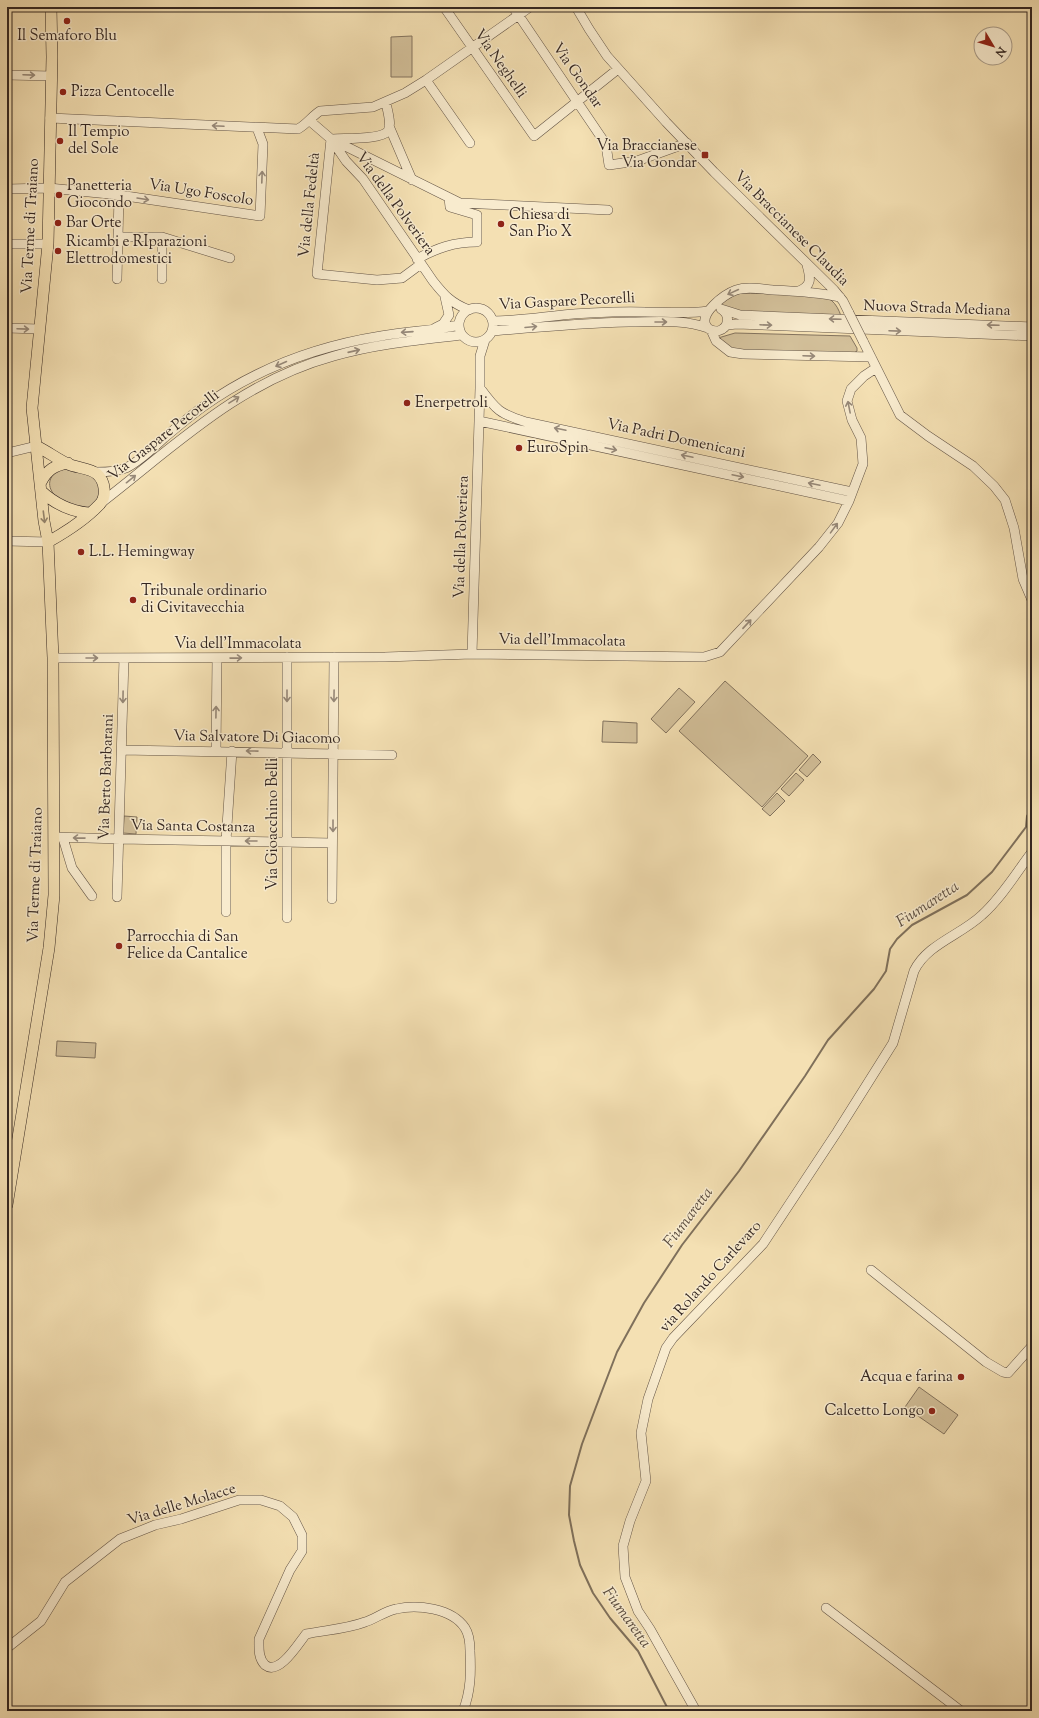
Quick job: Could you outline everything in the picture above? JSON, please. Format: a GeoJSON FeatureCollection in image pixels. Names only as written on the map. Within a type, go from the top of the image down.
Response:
{"type":"FeatureCollection","features":[{"type":"Feature","properties":{"kind":"main road","name":"Via Terme di Traiano"},"geometry":{"type":"LineString","coordinates":[[7,1205],[8,1188],[50,941],[59,837],[48,542],[32,408],[48,244],[52,76],[51,7]]}},
{"type":"Feature","properties":{"kind":"main road"},"geometry":{"type":"LineString","coordinates":[[36,446],[68,464],[96,472],[104,485],[104,493],[101,503],[67,531],[48,542]]}},
{"type":"Feature","properties":{"kind":"main road"},"geometry":{"type":"LineString","coordinates":[[68,464],[53,467],[43,478],[41,487],[57,504],[88,514]]}},
{"type":"Feature","properties":{"kind":"street","name":"Via Neghelli"},"geometry":{"type":"LineString","coordinates":[[444,7],[534,136],[578,101]]}},
{"type":"Feature","properties":{"kind":"street","name":"Via Gondar"},"geometry":{"type":"LineString","coordinates":[[513,7],[578,101],[606,145],[609,165],[637,161],[687,143]]}},
{"type":"Feature","properties":{"kind":"street"},"geometry":{"type":"LineString","coordinates":[[50,118],[298,130],[320,111],[373,107],[386,102],[426,80],[530,7]]}},
{"type":"Feature","properties":{"kind":"street","name":"Via Braccianese Claudia"},"geometry":{"type":"LineString","coordinates":[[576,7],[592,35],[618,69],[687,143],[840,297],[900,415],[973,466],[994,486],[1005,500],[1014,528],[1023,578],[1032,600]]}},
{"type":"Feature","properties":{"kind":"street"},"geometry":{"type":"LineString","coordinates":[[578,101],[618,69]]}},
{"type":"Feature","properties":{"kind":"street"},"geometry":{"type":"LineString","coordinates":[[7,75],[52,76]]}},
{"type":"Feature","properties":{"kind":"street"},"geometry":{"type":"LineString","coordinates":[[426,80],[470,143]]}},
{"type":"Feature","properties":{"kind":"street"},"geometry":{"type":"LineString","coordinates":[[386,102],[389,126],[412,180]]}},
{"type":"Feature","properties":{"kind":"street","name":"Via della Polveriera"},"geometry":{"type":"LineString","coordinates":[[310,120],[332,139],[346,161],[363,179],[419,261],[445,296],[456,305],[469,310]]}},
{"type":"Feature","properties":{"kind":"street"},"geometry":{"type":"LineString","coordinates":[[332,139],[379,137],[388,131],[389,126]]}},
{"type":"Feature","properties":{"kind":"street","name":"Via Ugo Foscolo"},"geometry":{"type":"LineString","coordinates":[[7,189],[49,188],[119,195],[260,216],[263,144],[257,128]]}},
{"type":"Feature","properties":{"kind":"street"},"geometry":{"type":"LineString","coordinates":[[332,139],[460,203],[608,210]]}},
{"type":"Feature","properties":{"kind":"street","name":"Via della Fedeltà"},"geometry":{"type":"LineString","coordinates":[[332,139],[317,274],[377,280],[402,278],[419,261]]}},
{"type":"Feature","properties":{"kind":"street"},"geometry":{"type":"LineString","coordinates":[[117,278],[119,195]]}},
{"type":"Feature","properties":{"kind":"street"},"geometry":{"type":"LineString","coordinates":[[419,261],[437,248],[459,242],[477,242],[477,215],[450,207],[449,198]]}},
{"type":"Feature","properties":{"kind":"street"},"geometry":{"type":"LineString","coordinates":[[118,237],[162,237],[230,258]]}},
{"type":"Feature","properties":{"kind":"street"},"geometry":{"type":"LineString","coordinates":[[162,237],[162,279]]}},
{"type":"Feature","properties":{"kind":"street"},"geometry":{"type":"LineString","coordinates":[[7,244],[48,244]]}},
{"type":"Feature","properties":{"kind":"street"},"geometry":{"type":"LineString","coordinates":[[799,290],[806,288],[810,280],[807,265]]}},
{"type":"Feature","properties":{"kind":"street"},"geometry":{"type":"LineString","coordinates":[[840,297],[799,290],[742,288],[724,297],[710,310],[705,318],[706,325],[716,341],[730,352],[743,354],[871,357]]}},
{"type":"Feature","properties":{"kind":"street"},"geometry":{"type":"LineString","coordinates":[[431,331],[443,324],[450,315],[445,296]]}},
{"type":"Feature","properties":{"kind":"street","name":"Via della Polveriera"},"geometry":{"type":"LineString","coordinates":[[456,305],[460,321]]}},
{"type":"Feature","properties":{"kind":"street","name":"Via Gaspare Pecorelli"},"geometry":{"type":"LineString","coordinates":[[96,472],[115,471],[125,468],[147,453],[205,405],[258,374],[297,357],[345,343],[399,333],[431,331],[460,321],[469,310],[474,308],[483,309],[490,315],[493,321],[511,321],[588,313],[693,313],[710,310]]}},
{"type":"Feature","properties":{"kind":"street"},"geometry":{"type":"LineString","coordinates":[[709,329],[718,331],[727,325],[728,322],[727,314],[721,309],[710,310]]}},
{"type":"Feature","properties":{"kind":"street","name":"Nuova Strada Mediana"},"geometry":{"type":"LineString","coordinates":[[721,309],[740,315],[1032,327]]}},
{"type":"Feature","properties":{"kind":"street"},"geometry":{"type":"LineString","coordinates":[[460,321],[462,335],[471,342],[480,356]]}},
{"type":"Feature","properties":{"kind":"street"},"geometry":{"type":"LineString","coordinates":[[492,331],[493,321]]}},
{"type":"Feature","properties":{"kind":"street","name":"Via Gaspare Pecorelli"},"geometry":{"type":"LineString","coordinates":[[485,340],[492,331],[551,325],[664,321],[694,324],[709,329]]}},
{"type":"Feature","properties":{"kind":"street","name":"Nuova Strada Mediana"},"geometry":{"type":"LineString","coordinates":[[727,325],[737,324],[1032,336]]}},
{"type":"Feature","properties":{"kind":"street"},"geometry":{"type":"LineString","coordinates":[[7,328],[39,329]]}},
{"type":"Feature","properties":{"kind":"street","name":"Via Gaspare Pecorelli"},"geometry":{"type":"LineString","coordinates":[[101,503],[213,414],[249,391],[285,373],[333,356],[367,348],[462,335]]}},
{"type":"Feature","properties":{"kind":"street"},"geometry":{"type":"LineString","coordinates":[[471,342],[485,340]]}},
{"type":"Feature","properties":{"kind":"street","name":"Via della Polveriera"},"geometry":{"type":"LineString","coordinates":[[472,654],[480,356],[485,340]]}},
{"type":"Feature","properties":{"kind":"street","name":"Via dell'Immacolata"},"geometry":{"type":"LineString","coordinates":[[53,658],[334,657],[472,654],[704,657],[720,652],[819,548],[838,523],[851,496],[863,464],[861,438],[852,420],[847,401],[851,389],[864,376],[876,368]]}},
{"type":"Feature","properties":{"kind":"street","name":"Via Padri Domenicani"},"geometry":{"type":"LineString","coordinates":[[480,388],[495,408],[511,417],[526,422],[851,496]]}},
{"type":"Feature","properties":{"kind":"street"},"geometry":{"type":"LineString","coordinates":[[479,416],[487,408],[495,408],[495,419],[491,422]]}},
{"type":"Feature","properties":{"kind":"street","name":"Via Padri Domenicani"},"geometry":{"type":"LineString","coordinates":[[479,416],[491,422],[851,496]]}},
{"type":"Feature","properties":{"kind":"street"},"geometry":{"type":"LineString","coordinates":[[7,453],[36,446]]}},
{"type":"Feature","properties":{"kind":"street"},"geometry":{"type":"LineString","coordinates":[[7,541],[48,542]]}},
{"type":"Feature","properties":{"kind":"street","name":"Via Gioacchino Belli"},"geometry":{"type":"LineString","coordinates":[[287,657],[287,918]]}},
{"type":"Feature","properties":{"kind":"street"},"geometry":{"type":"LineString","coordinates":[[332,900],[334,657]]}},
{"type":"Feature","properties":{"kind":"street","name":"Via Berto Barbarani"},"geometry":{"type":"LineString","coordinates":[[117,897],[120,840],[124,658]]}},
{"type":"Feature","properties":{"kind":"street"},"geometry":{"type":"LineString","coordinates":[[216,751],[217,658]]}},
{"type":"Feature","properties":{"kind":"street","name":"Via Salvatore Di Giacomo"},"geometry":{"type":"LineString","coordinates":[[122,750],[392,755]]}},
{"type":"Feature","properties":{"kind":"street"},"geometry":{"type":"LineString","coordinates":[[226,912],[226,841],[232,751]]}},
{"type":"Feature","properties":{"kind":"street","name":"Via Santa Costanza"},"geometry":{"type":"LineString","coordinates":[[59,837],[120,840],[332,843]]}},
{"type":"Feature","properties":{"kind":"street","name":"Via Terme di Traiano"},"geometry":{"type":"LineString","coordinates":[[59,837],[72,868],[92,896]]}},
{"type":"Feature","properties":{"kind":"street","name":"via Rolando Carlevaro"},"geometry":{"type":"LineString","coordinates":[[696,1711],[650,1629],[638,1611],[625,1577],[623,1546],[630,1521],[646,1481],[641,1433],[648,1399],[666,1348],[673,1338],[763,1244],[837,1132],[893,1044],[914,971],[919,961],[927,953],[981,916],[999,898],[1032,852]]}},
{"type":"Feature","properties":{"kind":"street"},"geometry":{"type":"LineString","coordinates":[[871,1270],[986,1362],[1003,1372],[1008,1373],[1032,1346]]}},
{"type":"Feature","properties":{"kind":"street","name":"Via delle Molacce"},"geometry":{"type":"LineString","coordinates":[[7,1648],[41,1621],[65,1582],[120,1539],[154,1525],[181,1519],[239,1500],[261,1500],[280,1506],[293,1517],[302,1535],[302,1552],[290,1570],[259,1639],[261,1661],[268,1668],[276,1668],[306,1634],[365,1623],[395,1609],[425,1607],[440,1610],[456,1619],[466,1628],[470,1643],[471,1672],[469,1691],[463,1711]]}},
{"type":"Feature","properties":{"kind":"street"},"geometry":{"type":"LineString","coordinates":[[826,1608],[961,1711]]}},
{"type":"Feature","properties":{"kind":"shaded area"},"geometry":{"type":"Polygon","coordinates":[[[412,36],[412,77],[391,77],[391,37],[412,36]]]}},
{"type":"Feature","properties":{"kind":"shaded area"},"geometry":{"type":"Polygon","coordinates":[[[742,293],[789,294],[824,297],[834,303],[841,316],[740,312],[717,305],[730,296],[742,293]]]}},
{"type":"Feature","properties":{"kind":"shaded area"},"geometry":{"type":"Polygon","coordinates":[[[735,333],[850,336],[857,348],[857,351],[854,353],[745,351],[732,349],[718,338],[735,333]]]}},
{"type":"Feature","properties":{"kind":"shaded area"},"geometry":{"type":"Polygon","coordinates":[[[60,469],[81,472],[91,476],[98,482],[101,495],[92,506],[82,509],[56,497],[51,489],[50,482],[53,475],[60,469]]]}},
{"type":"Feature","properties":{"kind":"shaded area"},"geometry":{"type":"Polygon","coordinates":[[[725,681],[808,756],[762,807],[679,731],[725,681]]]}},
{"type":"Feature","properties":{"kind":"shaded area"},"geometry":{"type":"Polygon","coordinates":[[[679,688],[695,702],[666,733],[651,719],[679,688]]]}},
{"type":"Feature","properties":{"kind":"shaded area"},"geometry":{"type":"Polygon","coordinates":[[[603,721],[637,723],[637,743],[602,742],[603,721]]]}},
{"type":"Feature","properties":{"kind":"shaded area"},"geometry":{"type":"Polygon","coordinates":[[[813,754],[821,762],[807,777],[799,770],[813,754]]]}},
{"type":"Feature","properties":{"kind":"shaded area"},"geometry":{"type":"Polygon","coordinates":[[[796,773],[804,780],[789,796],[781,789],[796,773]]]}},
{"type":"Feature","properties":{"kind":"shaded area"},"geometry":{"type":"Polygon","coordinates":[[[777,793],[785,801],[770,816],[762,809],[777,793]]]}},
{"type":"Feature","properties":{"kind":"shaded area"},"geometry":{"type":"Polygon","coordinates":[[[124,816],[137,817],[136,834],[123,833],[124,816]]]}},
{"type":"Feature","properties":{"kind":"shaded area"},"geometry":{"type":"Polygon","coordinates":[[[57,1041],[96,1043],[95,1058],[56,1056],[57,1041]]]}},
{"type":"Feature","properties":{"kind":"shaded area","name":"Calcetto Longo"},"geometry":{"type":"Polygon","coordinates":[[[919,1387],[958,1415],[944,1434],[905,1407],[919,1387]]]}},
{"type":"Feature","properties":{"kind":"waterway","name":"Fiumaretta"},"geometry":{"type":"LineString","coordinates":[[669,1711],[638,1651],[610,1618],[593,1593],[580,1565],[569,1515],[570,1486],[582,1444],[617,1352],[644,1303],[682,1245],[739,1171],[805,1076],[828,1040],[874,989],[886,971],[890,949],[897,939],[912,925],[967,895],[992,872],[1026,827],[1027,816],[1032,808]]}},
{"type":"Feature","properties":{"kind":"place","name":"Il Semaforo Blu"},"geometry":{"type":"Point","coordinates":[67,21]}},
{"type":"Feature","properties":{"kind":"place","name":"Pizza Centocelle"},"geometry":{"type":"Point","coordinates":[63,92]}},
{"type":"Feature","properties":{"kind":"place","name":"Il Tempio del Sole"},"geometry":{"type":"Point","coordinates":[60,141]}},
{"type":"Feature","properties":{"kind":"place","name":"Via Braccianese Via Gondar"},"geometry":{"type":"Point","coordinates":[705,155]}},
{"type":"Feature","properties":{"kind":"place","name":"Panetteria Giocondo"},"geometry":{"type":"Point","coordinates":[59,195]}},
{"type":"Feature","properties":{"kind":"place","name":"Bar Orte"},"geometry":{"type":"Point","coordinates":[58,223]}},
{"type":"Feature","properties":{"kind":"place","name":"Chiesa di San Pio X"},"geometry":{"type":"Point","coordinates":[501,224]}},
{"type":"Feature","properties":{"kind":"place","name":"Ricambi e RIparazioni Elettrodomestici"},"geometry":{"type":"Point","coordinates":[58,251]}},
{"type":"Feature","properties":{"kind":"place","name":"Enerpetroli"},"geometry":{"type":"Point","coordinates":[407,403]}},
{"type":"Feature","properties":{"kind":"place","name":"EuroSpin"},"geometry":{"type":"Point","coordinates":[519,448]}},
{"type":"Feature","properties":{"kind":"place","name":"L.L. Hemingway"},"geometry":{"type":"Point","coordinates":[81,552]}},
{"type":"Feature","properties":{"kind":"place","name":"Tribunale ordinario di Civitavecchia"},"geometry":{"type":"Point","coordinates":[133,600]}},
{"type":"Feature","properties":{"kind":"place","name":"Parrocchia di San Felice da Cantalice"},"geometry":{"type":"Point","coordinates":[119,946]}},
{"type":"Feature","properties":{"kind":"place","name":"Acqua e farina"},"geometry":{"type":"Point","coordinates":[961,1377]}},
{"type":"Feature","properties":{"kind":"place","name":"Calcetto Longo"},"geometry":{"type":"Point","coordinates":[932,1411]}}]}
